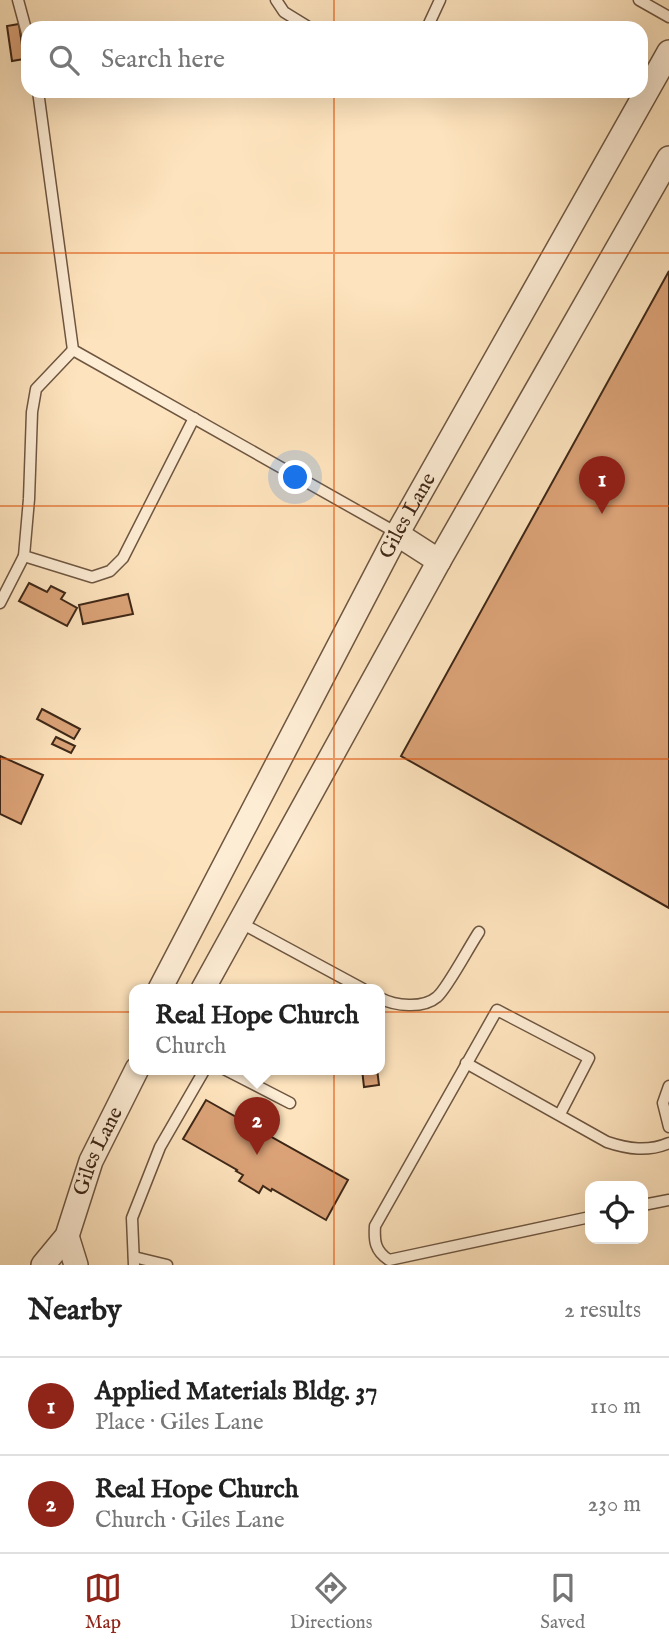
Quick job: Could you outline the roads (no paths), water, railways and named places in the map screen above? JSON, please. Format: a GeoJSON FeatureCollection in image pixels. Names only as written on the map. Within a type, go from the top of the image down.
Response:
{"type":"FeatureCollection","features":[{"type":"Feature","properties":{"kind":"street","name":"Giles Lane"},"geometry":{"type":"LineString","coordinates":[[648,89],[669,52]]}},
{"type":"Feature","properties":{"kind":"street","name":"Giles Lane"},"geometry":{"type":"LineString","coordinates":[[163,984],[397,534],[643,98]]}},
{"type":"Feature","properties":{"kind":"street"},"geometry":{"type":"LineString","coordinates":[[207,984],[439,561],[669,158]]}},
{"type":"Feature","properties":{"kind":"street"},"geometry":{"type":"LineString","coordinates":[[397,534],[439,561]]}},
{"type":"Feature","properties":{"kind":"street","name":"Giles Lane"},"geometry":{"type":"LineString","coordinates":[[43,1265],[66,1236],[91,1161],[133,1075]]}},
{"type":"Feature","properties":{"kind":"street"},"geometry":{"type":"LineString","coordinates":[[66,1236],[76,1265]]}},
{"type":"Feature","properties":{"kind":"lane"},"geometry":{"type":"LineString","coordinates":[[18,0],[24,21]]}},
{"type":"Feature","properties":{"kind":"lane"},"geometry":{"type":"LineString","coordinates":[[276,0],[284,12],[299,21]]}},
{"type":"Feature","properties":{"kind":"lane"},"geometry":{"type":"LineString","coordinates":[[430,21],[440,0]]}},
{"type":"Feature","properties":{"kind":"lane"},"geometry":{"type":"LineString","coordinates":[[639,0],[669,18]]}},
{"type":"Feature","properties":{"kind":"lane"},"geometry":{"type":"LineString","coordinates":[[39,98],[73,350]]}},
{"type":"Feature","properties":{"kind":"lane"},"geometry":{"type":"LineString","coordinates":[[73,350],[397,534]]}},
{"type":"Feature","properties":{"kind":"lane"},"geometry":{"type":"LineString","coordinates":[[0,603],[24,556],[32,412],[36,388],[73,350]]}},
{"type":"Feature","properties":{"kind":"lane"},"geometry":{"type":"LineString","coordinates":[[24,556],[92,577],[110,571],[123,558],[194,418]]}},
{"type":"Feature","properties":{"kind":"lane"},"geometry":{"type":"LineString","coordinates":[[240,922],[354,984]]}},
{"type":"Feature","properties":{"kind":"lane"},"geometry":{"type":"LineString","coordinates":[[385,1000],[394,1003],[422,1004],[438,997],[478,932]]}},
{"type":"Feature","properties":{"kind":"lane"},"geometry":{"type":"LineString","coordinates":[[560,1114],[589,1058],[497,1010],[375,1226],[373,1242],[382,1256],[389,1260],[585,1218]]}},
{"type":"Feature","properties":{"kind":"lane"},"geometry":{"type":"LineString","coordinates":[[466,1063],[607,1142],[630,1149],[660,1147],[669,1143]]}},
{"type":"Feature","properties":{"kind":"lane"},"geometry":{"type":"LineString","coordinates":[[167,1265],[134,1261],[132,1218],[160,1147],[202,1075]]}},
{"type":"Feature","properties":{"kind":"lane"},"geometry":{"type":"LineString","coordinates":[[235,1075],[289,1103]]}},
{"type":"Feature","properties":{"kind":"lane"},"geometry":{"type":"LineString","coordinates":[[669,1086],[663,1103],[669,1127]]}},
{"type":"Feature","properties":{"kind":"lane"},"geometry":{"type":"LineString","coordinates":[[648,1205],[669,1200]]}},
{"type":"Feature","properties":{"kind":"place","name":"Applied Materials Bldg. 37"},"geometry":{"type":"Point","coordinates":[602,514]}},
{"type":"Feature","properties":{"kind":"place","name":"Real Hope Church"},"geometry":{"type":"Point","coordinates":[257,1155]}}]}
